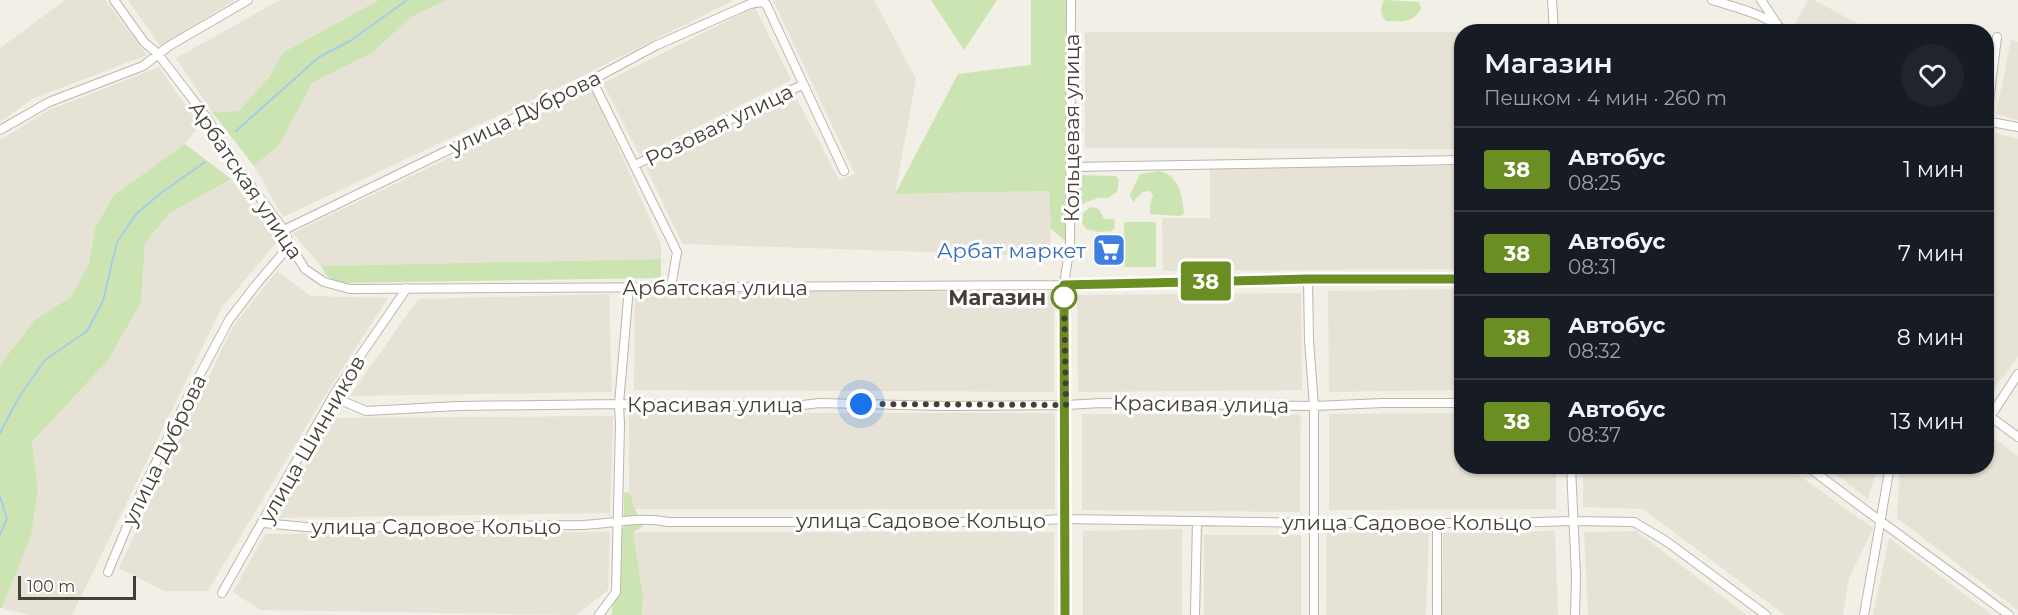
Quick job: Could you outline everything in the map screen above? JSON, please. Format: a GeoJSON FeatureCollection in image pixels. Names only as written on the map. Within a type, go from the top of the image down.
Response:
{"type":"FeatureCollection","features":[{"type":"Feature","properties":{"kind":"street","name":"Арбатская улица"},"geometry":{"type":"LineString","coordinates":[[114,0],[144,42],[158,54],[207,118],[242,174],[284,230],[290,245],[305,269],[324,282],[350,289],[1064,285],[1308,279],[1454,279]]}},
{"type":"Feature","properties":{"kind":"street"},"geometry":{"type":"LineString","coordinates":[[0,130],[49,102],[136,70],[158,54],[248,0]]}},
{"type":"Feature","properties":{"kind":"street","name":"Кольцевая улица"},"geometry":{"type":"LineString","coordinates":[[1065,615],[1064,285],[1070,244],[1071,0]]}},
{"type":"Feature","properties":{"kind":"street"},"geometry":{"type":"LineString","coordinates":[[1552,0],[1554,24]]}},
{"type":"Feature","properties":{"kind":"street"},"geometry":{"type":"LineString","coordinates":[[1712,0],[1748,11],[1776,24]]}},
{"type":"Feature","properties":{"kind":"street"},"geometry":{"type":"LineString","coordinates":[[1761,0],[1777,24]]}},
{"type":"Feature","properties":{"kind":"street","name":"улица Дуброва"},"geometry":{"type":"LineString","coordinates":[[284,230],[592,80],[655,46],[750,4],[761,2],[766,4],[802,85]]}},
{"type":"Feature","properties":{"kind":"street"},"geometry":{"type":"LineString","coordinates":[[1994,60],[1997,37]]}},
{"type":"Feature","properties":{"kind":"street"},"geometry":{"type":"LineString","coordinates":[[592,80],[677,252],[671,287]]}},
{"type":"Feature","properties":{"kind":"street"},"geometry":{"type":"LineString","coordinates":[[802,85],[844,171]]}},
{"type":"Feature","properties":{"kind":"street","name":"Розовая улица"},"geometry":{"type":"LineString","coordinates":[[634,165],[802,85]]}},
{"type":"Feature","properties":{"kind":"street"},"geometry":{"type":"LineString","coordinates":[[1994,124],[2018,127]]}},
{"type":"Feature","properties":{"kind":"street"},"geometry":{"type":"LineString","coordinates":[[1070,167],[1454,160]]}},
{"type":"Feature","properties":{"kind":"street","name":"улица Дуброва"},"geometry":{"type":"LineString","coordinates":[[108,572],[141,493],[229,320],[290,245]]}},
{"type":"Feature","properties":{"kind":"street"},"geometry":{"type":"LineString","coordinates":[[1308,279],[1309,340],[1314,406],[1314,615]]}},
{"type":"Feature","properties":{"kind":"street"},"geometry":{"type":"LineString","coordinates":[[598,615],[616,592],[619,404],[629,287]]}},
{"type":"Feature","properties":{"kind":"street","name":"улица Шинников"},"geometry":{"type":"LineString","coordinates":[[222,593],[336,391],[407,288]]}},
{"type":"Feature","properties":{"kind":"street"},"geometry":{"type":"LineString","coordinates":[[1994,407],[2018,374]]}},
{"type":"Feature","properties":{"kind":"street","name":"Красивая улица"},"geometry":{"type":"LineString","coordinates":[[336,391],[345,402],[366,411],[458,406],[619,404],[746,406],[768,409],[819,403],[945,406],[1101,403],[1314,406],[1454,403]]}},
{"type":"Feature","properties":{"kind":"street"},"geometry":{"type":"LineString","coordinates":[[1994,419],[2018,437]]}},
{"type":"Feature","properties":{"kind":"street"},"geometry":{"type":"LineString","coordinates":[[1571,474],[1576,576],[1575,615]]}},
{"type":"Feature","properties":{"kind":"street"},"geometry":{"type":"LineString","coordinates":[[1817,474],[1881,524],[1934,559],[2009,615]]}},
{"type":"Feature","properties":{"kind":"street"},"geometry":{"type":"LineString","coordinates":[[1864,615],[1889,474]]}},
{"type":"Feature","properties":{"kind":"street","name":"улица Садовое Кольцо"},"geometry":{"type":"LineString","coordinates":[[263,523],[317,528],[581,525],[618,520],[654,519],[668,522],[959,522],[1064,519],[1437,524],[1634,522],[1666,541],[1766,615]]}},
{"type":"Feature","properties":{"kind":"street"},"geometry":{"type":"LineString","coordinates":[[1195,615],[1197,521]]}},
{"type":"Feature","properties":{"kind":"street"},"geometry":{"type":"LineString","coordinates":[[1437,524],[1437,615]]}},
{"type":"Feature","properties":{"kind":"shaded area"},"geometry":{"type":"Polygon","coordinates":[[[65,0],[105,0],[147,55],[32,99],[0,122],[0,48],[65,0]]]}},
{"type":"Feature","properties":{"kind":"shaded area"},"geometry":{"type":"Polygon","coordinates":[[[128,0],[235,0],[160,46],[128,0]]]}},
{"type":"Feature","properties":{"kind":"shaded area"},"geometry":{"type":"Polygon","coordinates":[[[280,0],[379,0],[284,52],[269,77],[239,111],[212,112],[176,58],[280,0]]]}},
{"type":"Feature","properties":{"kind":"shaded area"},"geometry":{"type":"Polygon","coordinates":[[[447,0],[734,0],[578,78],[283,217],[254,166],[280,144],[312,83],[372,53],[411,17],[447,0]]]}},
{"type":"Feature","properties":{"kind":"shaded area"},"geometry":{"type":"Polygon","coordinates":[[[773,0],[874,0],[916,79],[895,194],[1049,191],[1050,256],[683,244],[646,168],[796,97],[839,180],[855,174],[773,0]]]}},
{"type":"Feature","properties":{"kind":"shaded area"},"geometry":{"type":"Polygon","coordinates":[[[1808,0],[1814,0],[1858,24],[1795,24],[1808,0]]]}},
{"type":"Feature","properties":{"kind":"shaded area"},"geometry":{"type":"Polygon","coordinates":[[[755,7],[791,80],[640,156],[603,83],[755,7]]]}},
{"type":"Feature","properties":{"kind":"shaded area"},"geometry":{"type":"Polygon","coordinates":[[[1085,32],[1454,32],[1454,149],[1085,148],[1085,32]]]}},
{"type":"Feature","properties":{"kind":"shaded area"},"geometry":{"type":"Polygon","coordinates":[[[2011,40],[2018,42],[2018,120],[1996,114],[2011,40]]]}},
{"type":"Feature","properties":{"kind":"shaded area"},"geometry":{"type":"Polygon","coordinates":[[[159,67],[199,125],[185,144],[114,195],[95,228],[89,264],[71,297],[35,320],[3,361],[0,371],[0,140],[49,110],[159,67]]]}},
{"type":"Feature","properties":{"kind":"shaded area"},"geometry":{"type":"Polygon","coordinates":[[[592,89],[661,244],[661,259],[321,266],[293,233],[592,89]]]}},
{"type":"Feature","properties":{"kind":"shaded area"},"geometry":{"type":"Polygon","coordinates":[[[1996,133],[2018,139],[2018,357],[1994,388],[1994,142],[1996,133]]]}},
{"type":"Feature","properties":{"kind":"shaded area"},"geometry":{"type":"Polygon","coordinates":[[[1454,166],[1454,269],[1163,271],[1162,218],[1210,218],[1210,167],[1454,166]]]}},
{"type":"Feature","properties":{"kind":"shaded area"},"geometry":{"type":"Polygon","coordinates":[[[231,179],[277,242],[222,307],[72,615],[30,615],[2,608],[31,536],[38,489],[32,442],[109,359],[141,302],[145,243],[170,213],[231,179]]]}},
{"type":"Feature","properties":{"kind":"shaded area"},"geometry":{"type":"Polygon","coordinates":[[[277,271],[311,296],[388,298],[322,400],[208,591],[164,591],[119,568],[233,326],[277,271]]]}},
{"type":"Feature","properties":{"kind":"shaded area"},"geometry":{"type":"Polygon","coordinates":[[[1454,289],[1454,390],[1329,392],[1328,291],[1454,289]]]}},
{"type":"Feature","properties":{"kind":"shaded area"},"geometry":{"type":"Polygon","coordinates":[[[635,290],[1054,292],[1054,392],[634,390],[635,290]]]}},
{"type":"Feature","properties":{"kind":"shaded area"},"geometry":{"type":"Polygon","coordinates":[[[1301,293],[1302,390],[1078,392],[1077,295],[1301,293]]]}},
{"type":"Feature","properties":{"kind":"shaded area"},"geometry":{"type":"Polygon","coordinates":[[[609,294],[612,392],[350,396],[418,299],[609,294]]]}},
{"type":"Feature","properties":{"kind":"shaded area"},"geometry":{"type":"Polygon","coordinates":[[[629,413],[1055,413],[1055,509],[629,509],[629,413]]]}},
{"type":"Feature","properties":{"kind":"shaded area"},"geometry":{"type":"Polygon","coordinates":[[[1454,413],[1454,474],[1556,474],[1556,509],[1329,510],[1329,414],[1454,413]]]}},
{"type":"Feature","properties":{"kind":"shaded area"},"geometry":{"type":"Polygon","coordinates":[[[1082,414],[1301,415],[1300,512],[1082,510],[1082,414]]]}},
{"type":"Feature","properties":{"kind":"shaded area"},"geometry":{"type":"Polygon","coordinates":[[[613,416],[610,513],[276,518],[332,418],[613,416]]]}},
{"type":"Feature","properties":{"kind":"shaded area"},"geometry":{"type":"Polygon","coordinates":[[[1994,438],[2018,456],[2018,610],[1897,518],[1900,474],[1994,474],[1994,438]]]}},
{"type":"Feature","properties":{"kind":"shaded area"},"geometry":{"type":"Polygon","coordinates":[[[1583,474],[1797,474],[1873,528],[1849,578],[1843,615],[1785,615],[1643,509],[1583,507],[1583,474]]]}},
{"type":"Feature","properties":{"kind":"shaded area"},"geometry":{"type":"Polygon","coordinates":[[[1835,474],[1875,474],[1868,499],[1835,474]]]}},
{"type":"Feature","properties":{"kind":"shaded area"},"geometry":{"type":"Polygon","coordinates":[[[1182,529],[1182,615],[1083,615],[1083,531],[1182,529]]]}},
{"type":"Feature","properties":{"kind":"shaded area"},"geometry":{"type":"Polygon","coordinates":[[[1429,531],[1426,615],[1326,615],[1327,533],[1429,531]]]}},
{"type":"Feature","properties":{"kind":"shaded area"},"geometry":{"type":"Polygon","coordinates":[[[1555,531],[1558,615],[1442,615],[1443,533],[1555,531]]]}},
{"type":"Feature","properties":{"kind":"shaded area"},"geometry":{"type":"Polygon","coordinates":[[[1636,531],[1747,615],[1588,615],[1584,532],[1636,531]]]}},
{"type":"Feature","properties":{"kind":"shaded area"},"geometry":{"type":"Polygon","coordinates":[[[610,532],[608,590],[576,615],[260,610],[233,592],[265,534],[610,532]]]}},
{"type":"Feature","properties":{"kind":"shaded area"},"geometry":{"type":"Polygon","coordinates":[[[633,532],[1054,532],[1054,615],[642,615],[643,596],[633,532]]]}},
{"type":"Feature","properties":{"kind":"shaded area"},"geometry":{"type":"Polygon","coordinates":[[[1204,535],[1301,535],[1301,615],[1204,615],[1204,535]]]}},
{"type":"Feature","properties":{"kind":"shaded area"},"geometry":{"type":"Polygon","coordinates":[[[1889,538],[1992,615],[1873,615],[1889,538]]]}},
{"type":"Feature","properties":{"kind":"green space"},"geometry":{"type":"Polygon","coordinates":[[[379,0],[447,0],[411,17],[372,53],[312,83],[280,144],[254,166],[212,112],[239,111],[269,77],[284,52],[379,0]]]}},
{"type":"Feature","properties":{"kind":"green space"},"geometry":{"type":"Polygon","coordinates":[[[931,0],[997,0],[964,50],[931,0]]]}},
{"type":"Feature","properties":{"kind":"green space"},"geometry":{"type":"Polygon","coordinates":[[[1031,0],[1067,0],[1065,241],[1051,229],[1049,191],[895,194],[958,74],[1031,65],[1031,0]]]}},
{"type":"Feature","properties":{"kind":"green space"},"geometry":{"type":"Polygon","coordinates":[[[1384,0],[1419,2],[1421,9],[1411,19],[1386,21],[1381,11],[1384,0]]]}},
{"type":"Feature","properties":{"kind":"green space"},"geometry":{"type":"Polygon","coordinates":[[[185,144],[231,179],[170,213],[145,243],[141,302],[109,359],[32,442],[38,489],[31,536],[2,608],[0,608],[0,371],[3,361],[35,320],[71,297],[89,264],[95,228],[114,195],[185,144]]]}},
{"type":"Feature","properties":{"kind":"green space"},"geometry":{"type":"Polygon","coordinates":[[[1160,171],[1172,178],[1179,188],[1184,213],[1180,216],[1150,214],[1153,195],[1150,191],[1143,192],[1133,202],[1130,195],[1140,174],[1160,171]]]}},
{"type":"Feature","properties":{"kind":"green space"},"geometry":{"type":"Polygon","coordinates":[[[1080,175],[1116,176],[1119,180],[1117,192],[1108,198],[1098,198],[1076,204],[1074,187],[1076,177],[1080,175]]]}},
{"type":"Feature","properties":{"kind":"green space"},"geometry":{"type":"Polygon","coordinates":[[[1091,207],[1099,209],[1104,219],[1114,219],[1115,227],[1112,231],[1099,232],[1086,229],[1082,223],[1083,213],[1091,207]]]}},
{"type":"Feature","properties":{"kind":"green space"},"geometry":{"type":"Polygon","coordinates":[[[1124,222],[1156,222],[1156,267],[1125,267],[1124,222]]]}},
{"type":"Feature","properties":{"kind":"green space"},"geometry":{"type":"Polygon","coordinates":[[[661,259],[661,278],[338,283],[327,276],[321,266],[661,259]]]}},
{"type":"Feature","properties":{"kind":"green space"},"geometry":{"type":"Polygon","coordinates":[[[624,493],[631,495],[633,506],[643,524],[641,528],[633,532],[643,596],[642,615],[611,615],[616,592],[620,532],[624,527],[624,493]]]}},
{"type":"Feature","properties":{"kind":"waterway"},"geometry":{"type":"LineString","coordinates":[[236,131],[319,57],[350,41],[407,0]]}},
{"type":"Feature","properties":{"kind":"waterway"},"geometry":{"type":"LineString","coordinates":[[0,433],[19,397],[45,360],[87,331],[103,301],[117,242],[137,213],[205,162]]}},
{"type":"Feature","properties":{"kind":"waterway"},"geometry":{"type":"LineString","coordinates":[[0,497],[7,518],[0,535]]}},
{"type":"Feature","properties":{"kind":"bus line","name":"38"},"geometry":{"type":"LineString","coordinates":[[1065,615],[1064,285],[1308,279],[1454,279]]}},
{"type":"Feature","properties":{"kind":"place","name":"Арбат маркет"},"geometry":{"type":"Point","coordinates":[1109,250]}},
{"type":"Feature","properties":{"kind":"place","name":"Магазин"},"geometry":{"type":"Point","coordinates":[1064,297]}},
{"type":"Feature","properties":{"kind":"route"},"geometry":{"type":"LineString","coordinates":[[861,404],[1066,405],[1064,297]]}}]}
